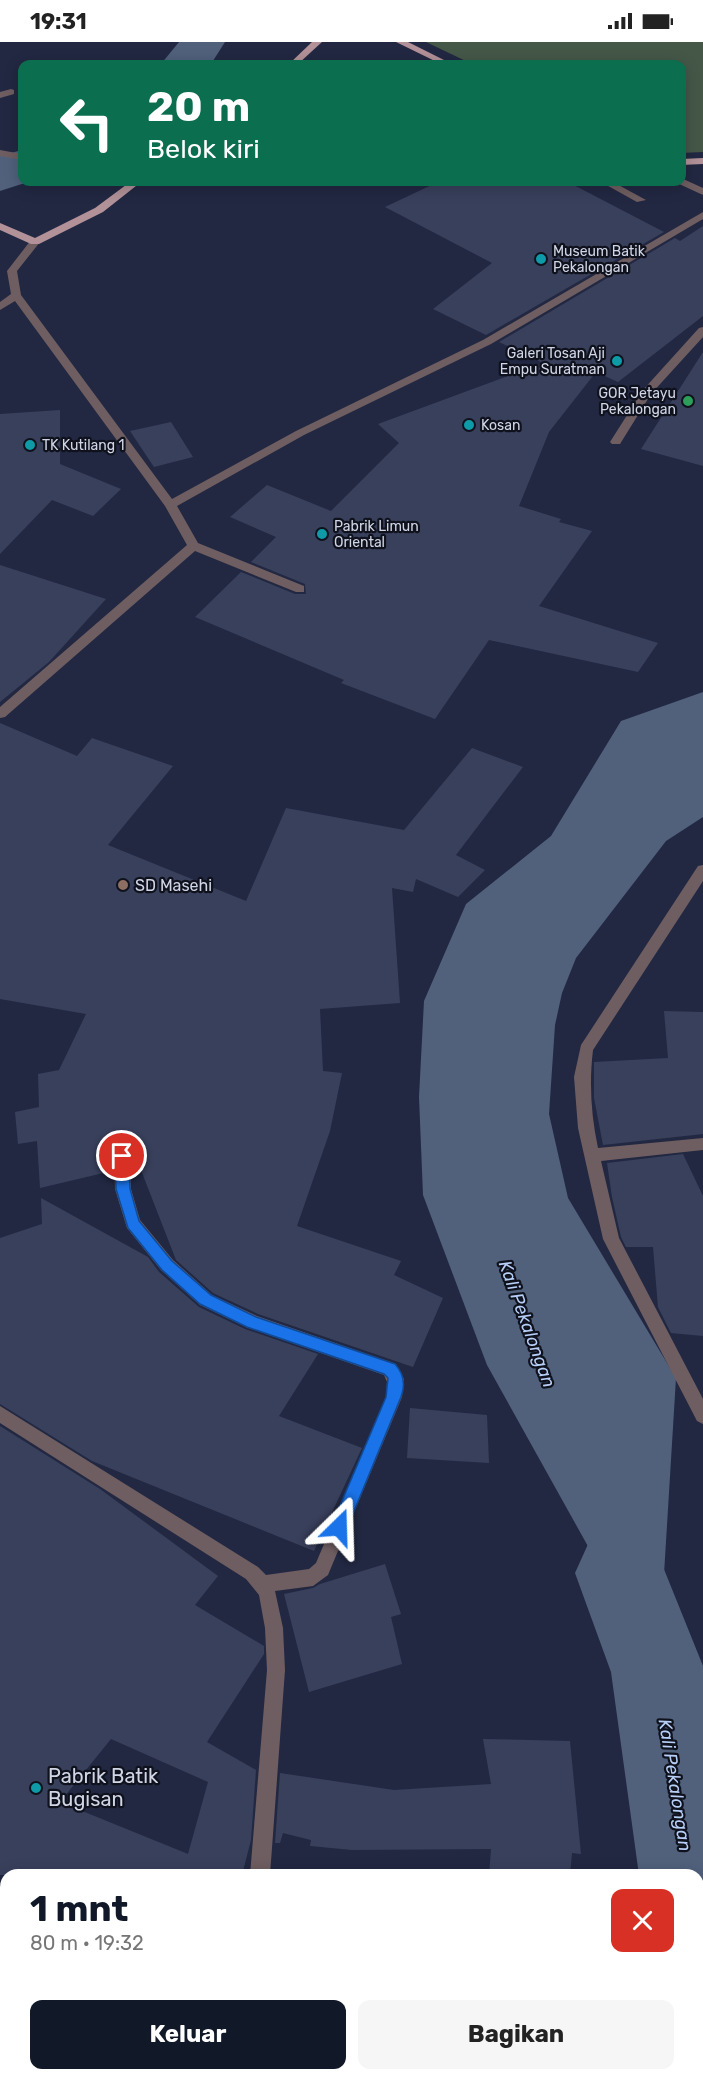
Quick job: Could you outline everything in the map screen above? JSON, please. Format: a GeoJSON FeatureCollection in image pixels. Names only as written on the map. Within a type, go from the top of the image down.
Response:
{"type":"FeatureCollection","features":[{"type":"Feature","properties":{"kind":"main road"},"geometry":{"type":"LineString","coordinates":[[297,60],[317,42]]}},
{"type":"Feature","properties":{"kind":"main road"},"geometry":{"type":"LineString","coordinates":[[401,42],[439,60]]}},
{"type":"Feature","properties":{"kind":"main road"},"geometry":{"type":"LineString","coordinates":[[430,60],[435,58]]}},
{"type":"Feature","properties":{"kind":"main road"},"geometry":{"type":"LineString","coordinates":[[686,162],[703,161]]}},
{"type":"Feature","properties":{"kind":"main road"},"geometry":{"type":"LineString","coordinates":[[5,227],[35,242],[99,210],[131,186]]}},
{"type":"Feature","properties":{"kind":"street"},"geometry":{"type":"LineString","coordinates":[[0,95],[10,92]]}},
{"type":"Feature","properties":{"kind":"street"},"geometry":{"type":"LineString","coordinates":[[0,153],[18,156]]}},
{"type":"Feature","properties":{"kind":"street"},"geometry":{"type":"LineString","coordinates":[[686,184],[703,192]]}},
{"type":"Feature","properties":{"kind":"street"},"geometry":{"type":"LineString","coordinates":[[614,186],[641,200]]}},
{"type":"Feature","properties":{"kind":"street"},"geometry":{"type":"LineString","coordinates":[[170,506],[300,433],[487,342],[703,215]]}},
{"type":"Feature","properties":{"kind":"street"},"geometry":{"type":"LineString","coordinates":[[0,277],[12,271],[35,242]]}},
{"type":"Feature","properties":{"kind":"street"},"geometry":{"type":"LineString","coordinates":[[12,271],[15,295],[170,506],[193,546],[300,589]]}},
{"type":"Feature","properties":{"kind":"street"},"geometry":{"type":"LineString","coordinates":[[0,308],[15,295]]}},
{"type":"Feature","properties":{"kind":"street"},"geometry":{"type":"LineString","coordinates":[[616,442],[647,392],[703,330]]}},
{"type":"Feature","properties":{"kind":"street"},"geometry":{"type":"LineString","coordinates":[[0,714],[193,546]]}},
{"type":"Feature","properties":{"kind":"street"},"geometry":{"type":"LineString","coordinates":[[703,870],[586,1049],[582,1077],[586,1128],[611,1239],[703,1416]]}},
{"type":"Feature","properties":{"kind":"street"},"geometry":{"type":"LineString","coordinates":[[592,1155],[703,1144]]}},
{"type":"Feature","properties":{"kind":"street"},"geometry":{"type":"LineString","coordinates":[[122,1156],[123,1189],[133,1223],[167,1265],[206,1300],[252,1322],[390,1369],[395,1375],[397,1388],[394,1397],[322,1569],[313,1577],[263,1584]]}},
{"type":"Feature","properties":{"kind":"street"},"geometry":{"type":"LineString","coordinates":[[0,1414],[252,1573],[263,1584],[268,1596],[274,1628],[276,1670],[260,1869]]}},
{"type":"Feature","properties":{"kind":"green space"},"geometry":{"type":"Polygon","coordinates":[[[426,42],[703,42],[703,152],[686,153],[686,60],[464,60],[426,42]]]}},
{"type":"Feature","properties":{"kind":"water"},"geometry":{"type":"Polygon","coordinates":[[[703,692],[703,817],[666,841],[576,958],[562,993],[555,1025],[549,1114],[568,1198],[676,1378],[658,1672],[487,1365],[423,1195],[419,1097],[424,1001],[466,904],[551,836],[621,721],[703,692]]]}},
{"type":"Feature","properties":{"kind":"building","name":"Museum Batik Pekalongan"},"geometry":{"type":"Polygon","coordinates":[[[430,186],[576,186],[664,232],[486,335],[433,309],[492,263],[385,207],[430,186]]]}},
{"type":"Feature","properties":{"kind":"building"},"geometry":{"type":"Polygon","coordinates":[[[703,226],[703,316],[618,382],[596,372],[549,432],[519,506],[561,519],[559,522],[592,531],[539,606],[658,643],[638,672],[489,640],[435,719],[341,683],[344,680],[195,617],[241,572],[295,594],[306,594],[305,584],[251,562],[276,537],[230,517],[267,485],[331,511],[399,443],[378,424],[543,363],[499,342],[675,238],[680,241],[703,226]]]}},
{"type":"Feature","properties":{"kind":"building","name":"GOR Jetayu Pekalongan"},"geometry":{"type":"Polygon","coordinates":[[[703,352],[703,466],[641,449],[703,352]]]}},
{"type":"Feature","properties":{"kind":"building"},"geometry":{"type":"Polygon","coordinates":[[[60,410],[60,464],[121,489],[93,516],[52,500],[0,554],[0,414],[60,410]]]}},
{"type":"Feature","properties":{"kind":"building"},"geometry":{"type":"Polygon","coordinates":[[[171,422],[193,457],[154,467],[130,431],[171,422]]]}},
{"type":"Feature","properties":{"kind":"building"},"geometry":{"type":"Polygon","coordinates":[[[0,565],[106,599],[49,662],[0,702],[0,565]]]}},
{"type":"Feature","properties":{"kind":"building"},"geometry":{"type":"Polygon","coordinates":[[[0,723],[77,756],[92,738],[173,766],[108,845],[246,901],[286,808],[404,830],[472,748],[523,767],[456,855],[485,870],[458,897],[416,879],[413,892],[392,888],[400,1003],[320,1009],[323,1071],[342,1073],[330,1131],[297,1226],[401,1261],[394,1275],[443,1298],[413,1367],[258,1314],[213,1293],[176,1260],[139,1165],[133,1166],[132,1156],[127,1149],[115,1150],[112,1156],[112,1171],[40,1188],[37,1141],[18,1144],[15,1112],[39,1107],[38,1074],[59,1070],[86,1014],[0,999],[0,723]]]}},
{"type":"Feature","properties":{"kind":"building"},"geometry":{"type":"Polygon","coordinates":[[[664,1011],[703,1012],[703,1134],[603,1145],[594,1098],[594,1062],[668,1058],[664,1011]]]}},
{"type":"Feature","properties":{"kind":"building"},"geometry":{"type":"Polygon","coordinates":[[[683,1154],[703,1196],[703,1336],[671,1333],[658,1307],[653,1247],[626,1247],[621,1237],[607,1163],[683,1154]]]}},
{"type":"Feature","properties":{"kind":"building"},"geometry":{"type":"Polygon","coordinates":[[[41,1198],[148,1257],[159,1272],[199,1307],[245,1329],[318,1354],[279,1416],[362,1448],[314,1551],[92,1461],[0,1404],[0,1238],[42,1224],[41,1198]]]}},
{"type":"Feature","properties":{"kind":"building"},"geometry":{"type":"Polygon","coordinates":[[[410,1408],[487,1415],[489,1463],[407,1458],[410,1408]]]}},
{"type":"Feature","properties":{"kind":"building"},"geometry":{"type":"Polygon","coordinates":[[[0,1426],[100,1489],[218,1576],[195,1605],[264,1646],[264,1654],[207,1742],[256,1770],[251,1840],[244,1869],[0,1869],[0,1426]],[[111,1739],[60,1802],[188,1854],[208,1782],[111,1739]]]}},
{"type":"Feature","properties":{"kind":"building"},"geometry":{"type":"Polygon","coordinates":[[[385,1564],[401,1614],[391,1617],[402,1664],[309,1692],[284,1594],[313,1588],[385,1564]]]}},
{"type":"Feature","properties":{"kind":"building"},"geometry":{"type":"Polygon","coordinates":[[[483,1739],[570,1741],[581,1854],[572,1853],[571,1869],[489,1869],[491,1849],[352,1850],[310,1846],[311,1840],[283,1833],[280,1843],[275,1843],[280,1773],[394,1790],[491,1784],[483,1739]]]}},
{"type":"Feature","properties":{"kind":"waterway","name":"Kali Pekalongan"},"geometry":{"type":"LineString","coordinates":[[188,60],[196,53],[202,42]]}},
{"type":"Feature","properties":{"kind":"waterway","name":"Kali Pekalongan"},"geometry":{"type":"LineString","coordinates":[[0,176],[18,167]]}},
{"type":"Feature","properties":{"kind":"waterway","name":"Kali Pekalongan"},"geometry":{"type":"LineString","coordinates":[[621,1573],[658,1672],[688,1869]]}},
{"type":"Feature","properties":{"kind":"place","name":"Museum Batik Pekalongan"},"geometry":{"type":"Point","coordinates":[541,259]}},
{"type":"Feature","properties":{"kind":"place","name":"Galeri Tosan Aji Empu Suratman"},"geometry":{"type":"Point","coordinates":[617,361]}},
{"type":"Feature","properties":{"kind":"place","name":"GOR Jetayu Pekalongan"},"geometry":{"type":"Point","coordinates":[688,401]}},
{"type":"Feature","properties":{"kind":"place","name":"Kosan"},"geometry":{"type":"Point","coordinates":[469,425]}},
{"type":"Feature","properties":{"kind":"place","name":"TK Kutilang 1"},"geometry":{"type":"Point","coordinates":[30,445]}},
{"type":"Feature","properties":{"kind":"place","name":"Pabrik Limun Oriental"},"geometry":{"type":"Point","coordinates":[322,534]}},
{"type":"Feature","properties":{"kind":"place","name":"SD Masehi"},"geometry":{"type":"Point","coordinates":[123,885]}},
{"type":"Feature","properties":{"kind":"place","name":"Pabrik Batik Bugisan"},"geometry":{"type":"Point","coordinates":[36,1788]}},
{"type":"Feature","properties":{"kind":"route"},"geometry":{"type":"LineString","coordinates":[[122,1156],[123,1189],[133,1223],[167,1265],[206,1300],[252,1322],[390,1369],[395,1375],[397,1388],[394,1397],[339,1527]]}}]}
